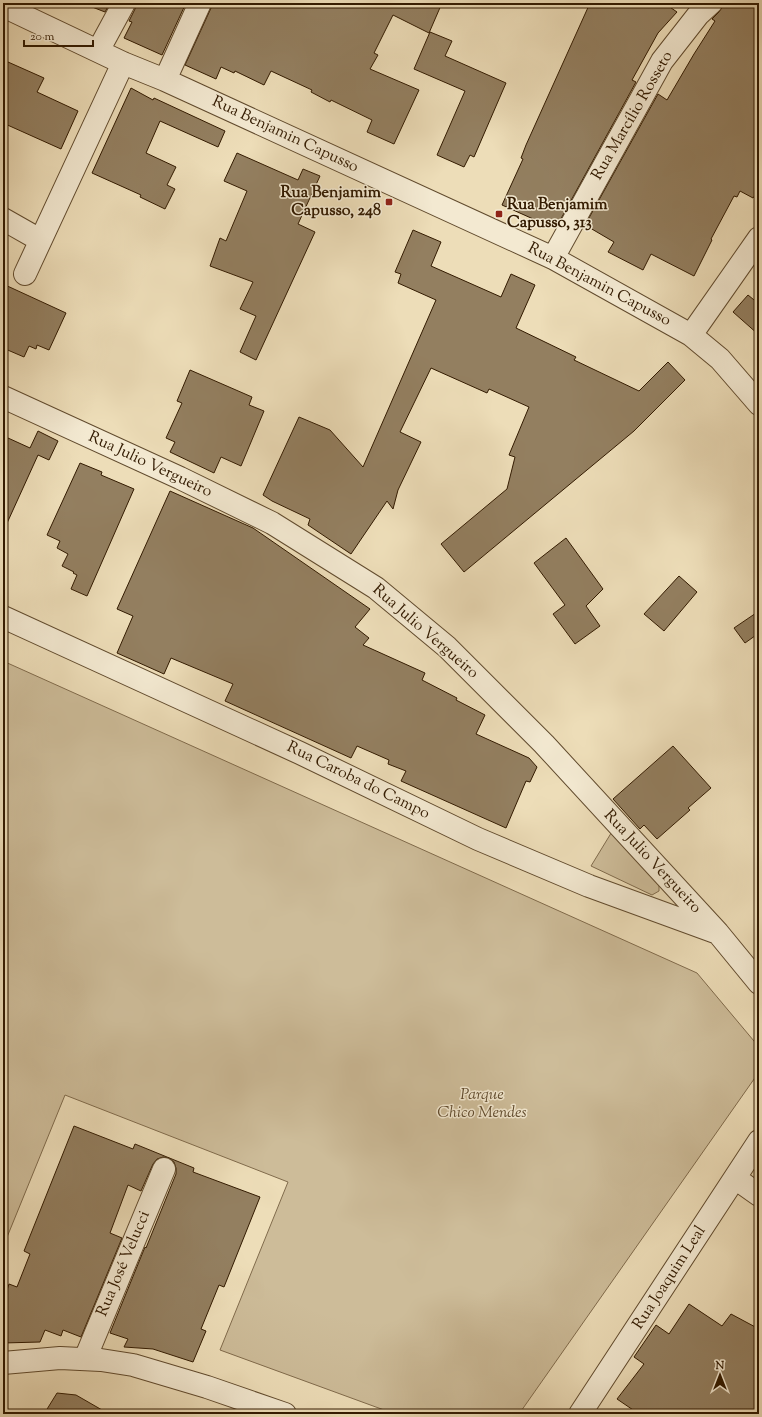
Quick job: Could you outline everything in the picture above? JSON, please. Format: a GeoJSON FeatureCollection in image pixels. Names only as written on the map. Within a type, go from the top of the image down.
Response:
{"type":"FeatureCollection","features":[{"type":"Feature","properties":{"kind":"street"},"geometry":{"type":"LineString","coordinates":[[98,51],[124,3]]}},
{"type":"Feature","properties":{"kind":"street"},"geometry":{"type":"LineString","coordinates":[[165,80],[200,3]]}},
{"type":"Feature","properties":{"kind":"street","name":"Rua Marcílio Rosseto"},"geometry":{"type":"LineString","coordinates":[[553,258],[662,61],[698,15],[711,3]]}},
{"type":"Feature","properties":{"kind":"street","name":"Rua Benjamin Capusso"},"geometry":{"type":"LineString","coordinates":[[3,6],[123,63],[165,80],[553,258],[691,334],[720,359],[759,404]]}},
{"type":"Feature","properties":{"kind":"street"},"geometry":{"type":"LineString","coordinates":[[25,274],[123,63]]}},
{"type":"Feature","properties":{"kind":"street"},"geometry":{"type":"LineString","coordinates":[[3,219],[40,240]]}},
{"type":"Feature","properties":{"kind":"street"},"geometry":{"type":"LineString","coordinates":[[691,334],[759,238]]}},
{"type":"Feature","properties":{"kind":"street","name":"Rua Julio Vergueiro"},"geometry":{"type":"LineString","coordinates":[[3,397],[180,478],[272,523],[376,588],[447,647],[544,744],[718,933],[759,983]]}},
{"type":"Feature","properties":{"kind":"street","name":"Rua Caroba do Campo"},"geometry":{"type":"LineString","coordinates":[[3,617],[300,753],[478,840],[589,886],[718,933]]}},
{"type":"Feature","properties":{"kind":"street","name":"Rua Joaquim Leal"},"geometry":{"type":"LineString","coordinates":[[580,1414],[759,1141]]}},
{"type":"Feature","properties":{"kind":"street","name":"Rua José Velucci"},"geometry":{"type":"LineString","coordinates":[[84,1359],[164,1169]]}},
{"type":"Feature","properties":{"kind":"street"},"geometry":{"type":"LineString","coordinates":[[735,1178],[759,1195]]}},
{"type":"Feature","properties":{"kind":"street"},"geometry":{"type":"LineString","coordinates":[[3,1363],[60,1358],[101,1360],[132,1365],[207,1387],[285,1414]]}},
{"type":"Feature","properties":{"kind":"green space","name":"Parque Chico Mendes"},"geometry":{"type":"Polygon","coordinates":[[[3,661],[697,973],[759,1047],[759,1072],[519,1414],[395,1414],[220,1350],[288,1182],[65,1095],[3,1247],[3,661]]]}},
{"type":"Feature","properties":{"kind":"green space"},"geometry":{"type":"Polygon","coordinates":[[[613,830],[659,884],[659,891],[652,895],[591,866],[613,830]]]}},
{"type":"Feature","properties":{"kind":"building"},"geometry":{"type":"Polygon","coordinates":[[[87,3],[110,3],[105,12],[87,5],[87,3]]]}},
{"type":"Feature","properties":{"kind":"building"},"geometry":{"type":"Polygon","coordinates":[[[136,3],[186,3],[162,55],[124,38],[132,22],[129,21],[135,9],[136,3]]]}},
{"type":"Feature","properties":{"kind":"building"},"geometry":{"type":"Polygon","coordinates":[[[212,3],[442,3],[429,33],[393,15],[374,53],[378,55],[370,69],[419,90],[394,144],[367,132],[372,120],[331,100],[330,102],[311,92],[312,90],[271,71],[264,85],[235,71],[234,73],[221,67],[216,79],[185,65],[212,3]]]}},
{"type":"Feature","properties":{"kind":"building"},"geometry":{"type":"Polygon","coordinates":[[[590,3],[664,3],[677,12],[658,33],[632,80],[636,82],[557,226],[551,227],[502,205],[523,159],[521,158],[526,145],[590,3]]]}},
{"type":"Feature","properties":{"kind":"building"},"geometry":{"type":"Polygon","coordinates":[[[725,3],[759,3],[759,190],[753,198],[740,191],[737,197],[734,196],[711,239],[712,240],[694,276],[651,254],[643,270],[608,252],[614,242],[585,225],[658,94],[667,100],[715,21],[712,19],[725,3]]]}},
{"type":"Feature","properties":{"kind":"building"},"geometry":{"type":"Polygon","coordinates":[[[430,32],[452,41],[445,56],[506,83],[474,157],[470,155],[464,167],[437,155],[465,91],[414,69],[430,32]]]}},
{"type":"Feature","properties":{"kind":"building"},"geometry":{"type":"Polygon","coordinates":[[[8,62],[44,78],[37,92],[78,111],[61,149],[3,123],[3,72],[8,62]]]}},
{"type":"Feature","properties":{"kind":"building"},"geometry":{"type":"Polygon","coordinates":[[[131,88],[153,100],[154,98],[225,131],[218,147],[160,121],[146,153],[176,167],[167,185],[175,189],[165,209],[140,197],[141,195],[92,173],[131,88]]]}},
{"type":"Feature","properties":{"kind":"building"},"geometry":{"type":"Polygon","coordinates":[[[237,153],[298,180],[303,169],[320,176],[298,224],[315,232],[256,360],[240,352],[256,316],[240,309],[253,282],[210,266],[220,238],[226,241],[247,191],[224,181],[237,153]]]}},
{"type":"Feature","properties":{"kind":"building"},"geometry":{"type":"Polygon","coordinates":[[[413,230],[441,242],[431,266],[501,297],[511,274],[535,285],[516,328],[576,357],[574,360],[639,391],[668,362],[685,380],[634,431],[464,572],[441,544],[507,489],[515,457],[509,455],[529,407],[489,389],[487,393],[431,368],[400,432],[421,442],[398,490],[393,509],[387,501],[351,554],[308,525],[310,519],[272,501],[263,495],[299,417],[330,430],[363,467],[436,300],[398,283],[401,274],[395,272],[413,230]]]}},
{"type":"Feature","properties":{"kind":"building"},"geometry":{"type":"Polygon","coordinates":[[[3,284],[66,313],[49,350],[37,345],[36,349],[29,346],[24,357],[3,348],[3,284]]]}},
{"type":"Feature","properties":{"kind":"building"},"geometry":{"type":"Polygon","coordinates":[[[748,295],[759,304],[759,335],[733,312],[748,295]]]}},
{"type":"Feature","properties":{"kind":"building"},"geometry":{"type":"Polygon","coordinates":[[[190,370],[252,397],[249,405],[264,411],[241,466],[221,457],[214,473],[170,452],[175,442],[166,438],[182,403],[177,401],[190,370]]]}},
{"type":"Feature","properties":{"kind":"building"},"geometry":{"type":"Polygon","coordinates":[[[38,431],[58,441],[49,460],[38,455],[3,532],[3,449],[8,438],[30,448],[38,431]]]}},
{"type":"Feature","properties":{"kind":"building"},"geometry":{"type":"Polygon","coordinates":[[[80,463],[102,472],[101,475],[134,489],[87,596],[71,589],[77,575],[62,566],[68,554],[57,548],[60,541],[47,535],[80,463]]]}},
{"type":"Feature","properties":{"kind":"building"},"geometry":{"type":"Polygon","coordinates":[[[170,491],[253,528],[370,609],[355,627],[369,638],[363,645],[425,673],[422,680],[457,698],[456,700],[485,715],[476,734],[529,758],[537,767],[530,782],[526,781],[506,828],[401,781],[406,771],[388,764],[389,760],[357,746],[351,758],[225,701],[233,684],[171,658],[164,674],[117,653],[133,616],[117,609],[170,491]]]}},
{"type":"Feature","properties":{"kind":"building"},"geometry":{"type":"Polygon","coordinates":[[[566,538],[603,589],[586,606],[600,626],[575,644],[553,614],[565,605],[534,563],[566,538]]]}},
{"type":"Feature","properties":{"kind":"building"},"geometry":{"type":"Polygon","coordinates":[[[679,576],[697,592],[664,631],[644,614],[679,576]]]}},
{"type":"Feature","properties":{"kind":"building"},"geometry":{"type":"Polygon","coordinates":[[[759,611],[759,633],[745,643],[734,628],[759,611]]]}},
{"type":"Feature","properties":{"kind":"building"},"geometry":{"type":"Polygon","coordinates":[[[673,746],[711,788],[688,808],[690,810],[657,839],[644,825],[640,829],[613,799],[673,746]]]}},
{"type":"Feature","properties":{"kind":"building"},"geometry":{"type":"Polygon","coordinates":[[[74,1126],[133,1149],[135,1144],[194,1168],[193,1172],[260,1197],[224,1287],[219,1285],[201,1329],[206,1331],[193,1362],[153,1349],[124,1347],[128,1339],[110,1333],[176,1174],[174,1162],[169,1158],[163,1157],[157,1159],[153,1164],[141,1191],[128,1185],[110,1233],[122,1238],[81,1337],[63,1330],[61,1336],[45,1330],[40,1342],[3,1343],[3,1303],[9,1284],[17,1287],[30,1254],[24,1251],[74,1126]]]}},
{"type":"Feature","properties":{"kind":"building"},"geometry":{"type":"Polygon","coordinates":[[[689,1304],[722,1326],[731,1314],[759,1329],[759,1414],[639,1414],[617,1399],[644,1364],[634,1357],[656,1325],[669,1334],[689,1304]]]}},
{"type":"Feature","properties":{"kind":"building"},"geometry":{"type":"Polygon","coordinates":[[[57,1393],[76,1395],[109,1414],[44,1414],[57,1393]]]}},
{"type":"Feature","properties":{"kind":"place","name":"Rua Benjamim Capusso, 248"},"geometry":{"type":"Point","coordinates":[389,202]}},
{"type":"Feature","properties":{"kind":"place","name":"Rua Benjamim Capusso, 313"},"geometry":{"type":"Point","coordinates":[499,214]}}]}
